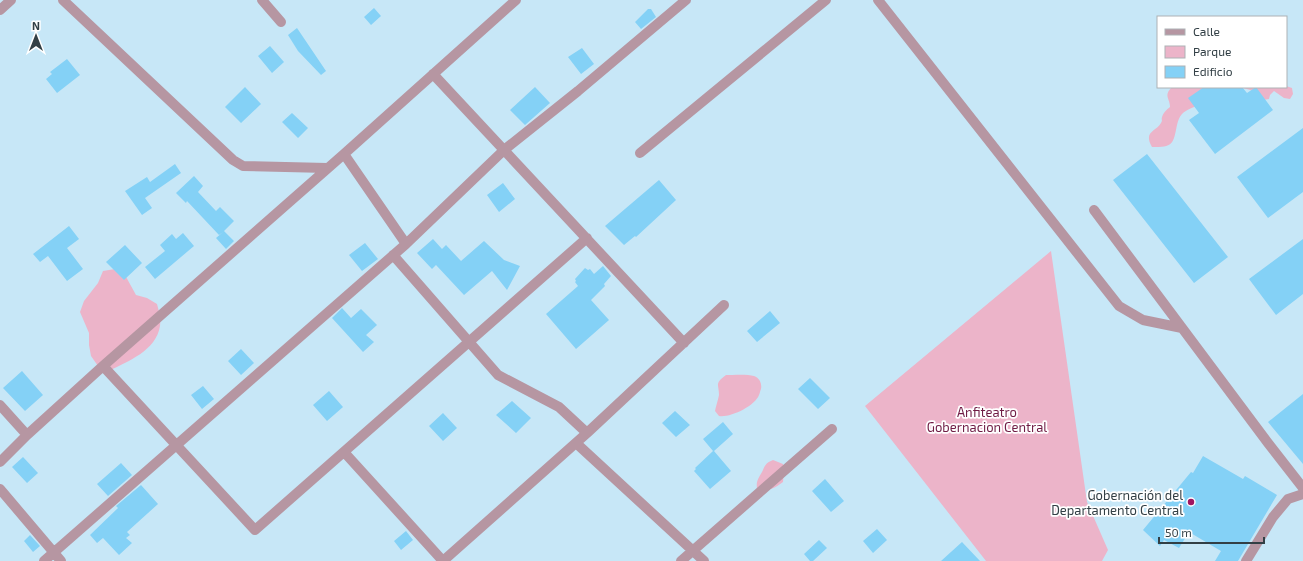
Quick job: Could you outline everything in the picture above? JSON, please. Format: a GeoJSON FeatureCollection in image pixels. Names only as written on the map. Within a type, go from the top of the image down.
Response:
{"type":"FeatureCollection","features":[{"type":"Feature","properties":{"kind":"street"},"geometry":{"type":"LineString","coordinates":[[0,10],[11,0]]}},
{"type":"Feature","properties":{"kind":"street"},"geometry":{"type":"LineString","coordinates":[[63,0],[233,160],[243,166],[328,168]]}},
{"type":"Feature","properties":{"kind":"street"},"geometry":{"type":"LineString","coordinates":[[262,0],[281,22]]}},
{"type":"Feature","properties":{"kind":"street"},"geometry":{"type":"LineString","coordinates":[[0,462],[27,435],[103,366],[516,0]]}},
{"type":"Feature","properties":{"kind":"street"},"geometry":{"type":"LineString","coordinates":[[44,561],[406,244],[504,150],[578,91],[686,0]]}},
{"type":"Feature","properties":{"kind":"street"},"geometry":{"type":"LineString","coordinates":[[640,154],[826,0]]}},
{"type":"Feature","properties":{"kind":"street"},"geometry":{"type":"LineString","coordinates":[[878,0],[1119,306],[1143,320],[1182,328]]}},
{"type":"Feature","properties":{"kind":"street"},"geometry":{"type":"LineString","coordinates":[[433,74],[684,343]]}},
{"type":"Feature","properties":{"kind":"street"},"geometry":{"type":"LineString","coordinates":[[344,154],[406,244]]}},
{"type":"Feature","properties":{"kind":"street"},"geometry":{"type":"LineString","coordinates":[[1094,210],[1303,488]]}},
{"type":"Feature","properties":{"kind":"street"},"geometry":{"type":"LineString","coordinates":[[103,366],[255,530],[587,238]]}},
{"type":"Feature","properties":{"kind":"street"},"geometry":{"type":"LineString","coordinates":[[393,255],[470,341],[498,375],[559,407],[586,434]]}},
{"type":"Feature","properties":{"kind":"street"},"geometry":{"type":"LineString","coordinates":[[344,452],[443,561],[586,434],[724,305]]}},
{"type":"Feature","properties":{"kind":"street"},"geometry":{"type":"LineString","coordinates":[[0,405],[27,435]]}},
{"type":"Feature","properties":{"kind":"street"},"geometry":{"type":"LineString","coordinates":[[681,561],[832,429]]}},
{"type":"Feature","properties":{"kind":"street"},"geometry":{"type":"LineString","coordinates":[[576,443],[694,550],[704,561]]}},
{"type":"Feature","properties":{"kind":"street"},"geometry":{"type":"LineString","coordinates":[[0,489],[61,561]]}},
{"type":"Feature","properties":{"kind":"street"},"geometry":{"type":"LineString","coordinates":[[1246,561],[1273,517],[1288,499],[1303,494]]}},
{"type":"Feature","properties":{"kind":"green space"},"geometry":{"type":"Polygon","coordinates":[[[1287,86],[1292,88],[1293,94],[1290,99],[1284,98],[1274,91],[1270,95],[1269,99],[1263,100],[1259,95],[1243,88],[1287,88],[1287,86]]]}},
{"type":"Feature","properties":{"kind":"green space"},"geometry":{"type":"Polygon","coordinates":[[[1171,88],[1219,88],[1207,99],[1181,115],[1171,144],[1152,147],[1149,138],[1151,132],[1159,126],[1162,121],[1163,114],[1170,107],[1167,95],[1171,88]]]}},
{"type":"Feature","properties":{"kind":"green space","name":"Anfiteatro Gobernacion Central"},"geometry":{"type":"Polygon","coordinates":[[[1051,251],[1087,502],[1108,550],[1102,561],[986,561],[865,406],[1051,251]]]}},
{"type":"Feature","properties":{"kind":"green space"},"geometry":{"type":"Polygon","coordinates":[[[115,269],[125,275],[136,295],[147,298],[157,304],[160,315],[160,326],[157,335],[147,349],[109,371],[98,366],[91,356],[89,333],[80,312],[84,301],[98,283],[103,271],[115,269]]]}},
{"type":"Feature","properties":{"kind":"green space"},"geometry":{"type":"Polygon","coordinates":[[[726,375],[754,376],[760,381],[761,389],[757,399],[747,407],[729,415],[719,416],[715,411],[719,395],[718,384],[726,375]]]}},
{"type":"Feature","properties":{"kind":"green space"},"geometry":{"type":"Polygon","coordinates":[[[773,460],[783,464],[783,482],[771,489],[757,489],[758,480],[765,466],[768,462],[773,460]]]}},
{"type":"Feature","properties":{"kind":"building"},"geometry":{"type":"Polygon","coordinates":[[[374,8],[381,16],[371,25],[364,17],[374,8]]]}},
{"type":"Feature","properties":{"kind":"building"},"geometry":{"type":"Polygon","coordinates":[[[648,9],[651,9],[656,17],[641,29],[635,22],[648,9]]]}},
{"type":"Feature","properties":{"kind":"building"},"geometry":{"type":"Polygon","coordinates":[[[297,28],[326,71],[321,75],[298,51],[288,35],[297,28]]]}},
{"type":"Feature","properties":{"kind":"building"},"geometry":{"type":"Polygon","coordinates":[[[270,46],[284,62],[272,73],[258,56],[270,46]]]}},
{"type":"Feature","properties":{"kind":"building"},"geometry":{"type":"Polygon","coordinates":[[[582,48],[594,64],[581,74],[568,57],[582,48]]]}},
{"type":"Feature","properties":{"kind":"building"},"geometry":{"type":"Polygon","coordinates":[[[67,59],[80,75],[57,93],[46,79],[52,74],[50,72],[67,59]]]}},
{"type":"Feature","properties":{"kind":"building"},"geometry":{"type":"Polygon","coordinates":[[[245,87],[261,104],[241,123],[225,107],[245,87]]]}},
{"type":"Feature","properties":{"kind":"building"},"geometry":{"type":"Polygon","coordinates":[[[535,87],[550,103],[525,125],[510,110],[535,87]]]}},
{"type":"Feature","properties":{"kind":"building"},"geometry":{"type":"Polygon","coordinates":[[[1203,88],[1243,88],[1247,93],[1257,88],[1273,110],[1215,154],[1189,120],[1199,113],[1188,98],[1203,88]]]}},
{"type":"Feature","properties":{"kind":"building"},"geometry":{"type":"Polygon","coordinates":[[[292,113],[308,128],[298,138],[282,122],[292,113]]]}},
{"type":"Feature","properties":{"kind":"building"},"geometry":{"type":"Polygon","coordinates":[[[1303,128],[1303,192],[1268,218],[1237,177],[1303,128]]]}},
{"type":"Feature","properties":{"kind":"building"},"geometry":{"type":"Polygon","coordinates":[[[1147,154],[1228,257],[1194,283],[1113,180],[1147,154]]]}},
{"type":"Feature","properties":{"kind":"building"},"geometry":{"type":"Polygon","coordinates":[[[175,164],[181,173],[145,198],[152,208],[142,215],[125,191],[147,177],[150,182],[175,164]]]}},
{"type":"Feature","properties":{"kind":"building"},"geometry":{"type":"Polygon","coordinates":[[[194,176],[203,186],[198,192],[216,211],[220,207],[234,221],[224,231],[234,241],[226,249],[216,238],[223,232],[219,235],[187,201],[186,203],[176,193],[194,176]]]}},
{"type":"Feature","properties":{"kind":"building"},"geometry":{"type":"Polygon","coordinates":[[[659,180],[676,200],[636,237],[635,236],[624,245],[605,226],[659,180]]]}},
{"type":"Feature","properties":{"kind":"building"},"geometry":{"type":"Polygon","coordinates":[[[503,183],[515,199],[499,212],[487,195],[503,183]]]}},
{"type":"Feature","properties":{"kind":"building"},"geometry":{"type":"Polygon","coordinates":[[[69,226],[79,239],[67,248],[83,269],[67,281],[48,256],[40,262],[33,254],[69,226]]]}},
{"type":"Feature","properties":{"kind":"building"},"geometry":{"type":"Polygon","coordinates":[[[183,233],[194,246],[155,279],[145,267],[165,251],[160,245],[172,234],[176,239],[183,233]]]}},
{"type":"Feature","properties":{"kind":"building"},"geometry":{"type":"Polygon","coordinates":[[[433,239],[442,249],[446,245],[461,261],[484,241],[504,260],[520,266],[507,290],[492,271],[464,295],[436,265],[432,269],[417,253],[433,239]]]}},
{"type":"Feature","properties":{"kind":"building"},"geometry":{"type":"Polygon","coordinates":[[[1303,239],[1303,294],[1276,315],[1249,279],[1303,239]]]}},
{"type":"Feature","properties":{"kind":"building"},"geometry":{"type":"Polygon","coordinates":[[[365,243],[378,259],[362,271],[349,255],[365,243]]]}},
{"type":"Feature","properties":{"kind":"building"},"geometry":{"type":"Polygon","coordinates":[[[125,245],[142,263],[124,280],[106,262],[125,245]]]}},
{"type":"Feature","properties":{"kind":"building"},"geometry":{"type":"Polygon","coordinates":[[[603,266],[611,276],[604,284],[605,286],[591,300],[609,320],[576,349],[546,314],[578,286],[575,279],[585,268],[588,270],[590,269],[594,274],[603,266]]]}},
{"type":"Feature","properties":{"kind":"building"},"geometry":{"type":"Polygon","coordinates":[[[342,308],[351,318],[361,309],[377,325],[366,335],[374,342],[363,352],[332,318],[342,308]]]}},
{"type":"Feature","properties":{"kind":"building"},"geometry":{"type":"Polygon","coordinates":[[[770,311],[780,323],[757,342],[747,331],[770,311]]]}},
{"type":"Feature","properties":{"kind":"building"},"geometry":{"type":"Polygon","coordinates":[[[241,349],[254,363],[241,375],[228,361],[241,349]]]}},
{"type":"Feature","properties":{"kind":"building"},"geometry":{"type":"Polygon","coordinates":[[[22,371],[43,395],[25,411],[3,388],[22,371]]]}},
{"type":"Feature","properties":{"kind":"building"},"geometry":{"type":"Polygon","coordinates":[[[810,378],[830,398],[818,409],[798,389],[810,378]]]}},
{"type":"Feature","properties":{"kind":"building"},"geometry":{"type":"Polygon","coordinates":[[[203,386],[214,399],[202,409],[191,395],[203,386]]]}},
{"type":"Feature","properties":{"kind":"building"},"geometry":{"type":"Polygon","coordinates":[[[329,391],[343,407],[327,421],[313,405],[329,391]]]}},
{"type":"Feature","properties":{"kind":"building"},"geometry":{"type":"Polygon","coordinates":[[[1303,394],[1303,464],[1268,422],[1303,394]]]}},
{"type":"Feature","properties":{"kind":"building"},"geometry":{"type":"Polygon","coordinates":[[[512,401],[531,418],[516,433],[496,415],[512,401]]]}},
{"type":"Feature","properties":{"kind":"building"},"geometry":{"type":"Polygon","coordinates":[[[675,411],[690,425],[676,437],[662,423],[675,411]]]}},
{"type":"Feature","properties":{"kind":"building"},"geometry":{"type":"Polygon","coordinates":[[[443,413],[457,428],[443,441],[429,426],[443,413]]]}},
{"type":"Feature","properties":{"kind":"building"},"geometry":{"type":"Polygon","coordinates":[[[723,422],[733,434],[714,451],[731,471],[710,489],[694,471],[696,469],[695,468],[713,451],[703,439],[723,422]]]}},
{"type":"Feature","properties":{"kind":"building","name":"Gobernación del Departamento Central"},"geometry":{"type":"Polygon","coordinates":[[[1203,456],[1243,479],[1245,476],[1277,495],[1238,561],[1215,561],[1221,551],[1189,532],[1179,548],[1164,540],[1160,546],[1143,530],[1191,472],[1193,473],[1203,456]]]}},
{"type":"Feature","properties":{"kind":"building"},"geometry":{"type":"Polygon","coordinates":[[[23,457],[38,473],[27,483],[12,467],[23,457]]]}},
{"type":"Feature","properties":{"kind":"building"},"geometry":{"type":"Polygon","coordinates":[[[121,463],[132,475],[108,496],[97,484],[121,463]]]}},
{"type":"Feature","properties":{"kind":"building"},"geometry":{"type":"Polygon","coordinates":[[[825,479],[844,501],[831,512],[812,491],[825,479]]]}},
{"type":"Feature","properties":{"kind":"building"},"geometry":{"type":"Polygon","coordinates":[[[141,485],[158,504],[127,532],[130,535],[126,538],[132,543],[119,555],[103,538],[97,543],[90,535],[118,508],[116,506],[141,485]]]}},
{"type":"Feature","properties":{"kind":"building"},"geometry":{"type":"Polygon","coordinates":[[[877,529],[887,540],[873,553],[863,541],[877,529]]]}},
{"type":"Feature","properties":{"kind":"building"},"geometry":{"type":"Polygon","coordinates":[[[406,531],[413,540],[401,550],[394,541],[406,531]]]}},
{"type":"Feature","properties":{"kind":"building"},"geometry":{"type":"Polygon","coordinates":[[[30,535],[40,546],[33,552],[24,541],[30,535]]]}},
{"type":"Feature","properties":{"kind":"building"},"geometry":{"type":"Polygon","coordinates":[[[819,540],[827,548],[813,561],[810,561],[804,554],[819,540]]]}},
{"type":"Feature","properties":{"kind":"building"},"geometry":{"type":"Polygon","coordinates":[[[962,542],[980,561],[941,561],[962,542]]]}},
{"type":"Feature","properties":{"kind":"place","name":"Gobernación del Departamento Central"},"geometry":{"type":"Point","coordinates":[1191,502]}}]}
